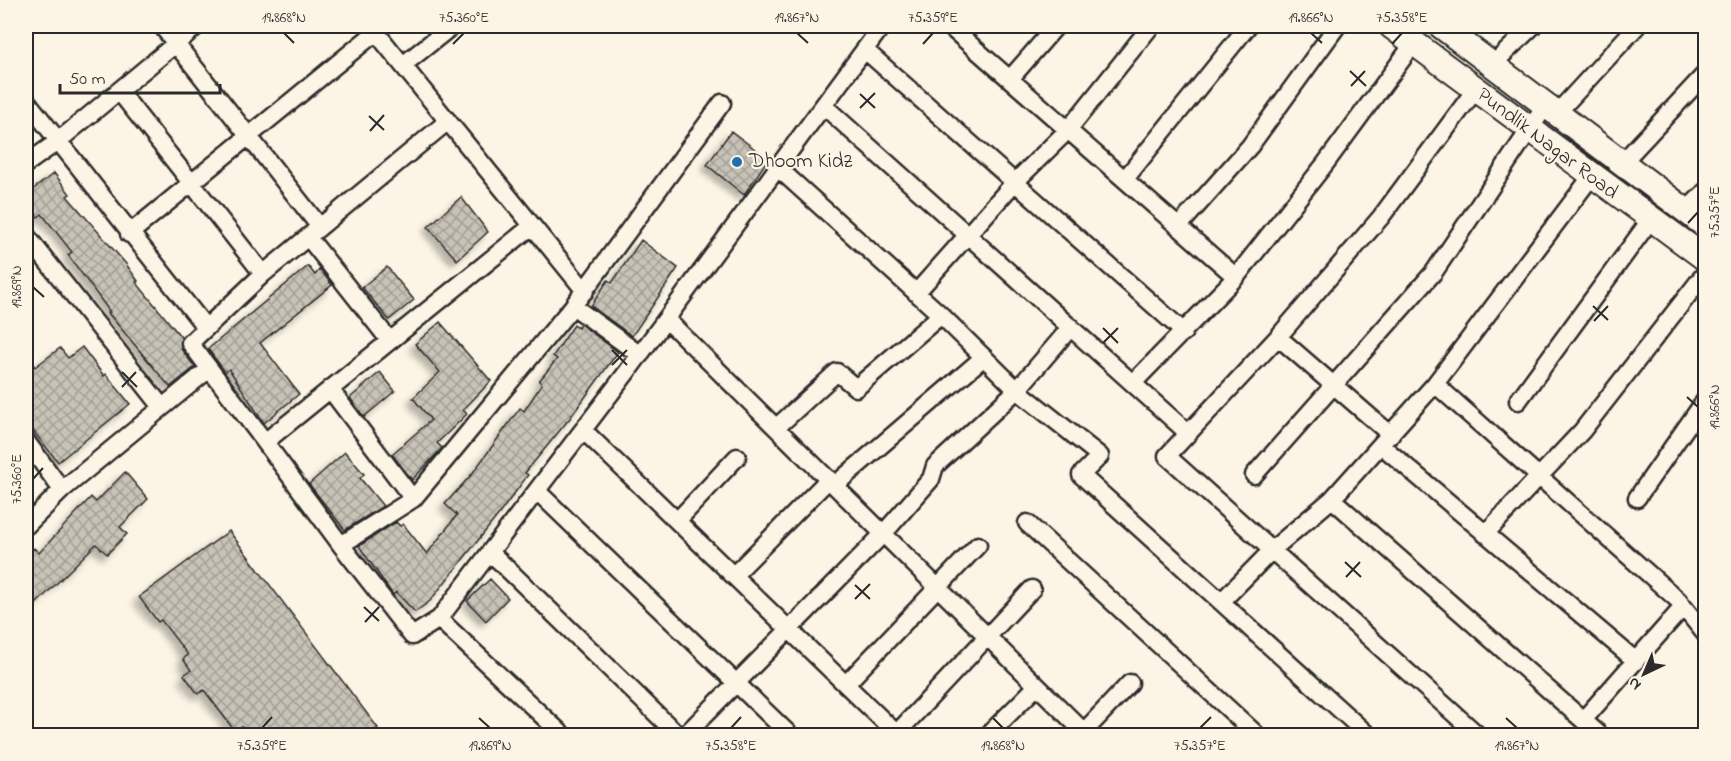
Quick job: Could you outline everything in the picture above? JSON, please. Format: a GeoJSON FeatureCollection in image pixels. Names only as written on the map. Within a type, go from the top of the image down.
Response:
{"type":"FeatureCollection","features":[{"type":"Feature","properties":{"kind":"main road","name":"Pundlik Nagar Road"},"geometry":{"type":"LineString","coordinates":[[1391,26],[1591,177],[1706,259]]}},
{"type":"Feature","properties":{"kind":"main road","name":"Pundlik Nagar Road"},"geometry":{"type":"LineString","coordinates":[[1441,26],[1706,226]]}},
{"type":"Feature","properties":{"kind":"street"},"geometry":{"type":"LineString","coordinates":[[162,26],[249,136],[390,341]]}},
{"type":"Feature","properties":{"kind":"street"},"geometry":{"type":"LineString","coordinates":[[26,164],[57,142],[197,26]]}},
{"type":"Feature","properties":{"kind":"street"},"geometry":{"type":"LineString","coordinates":[[403,65],[452,26]]}},
{"type":"Feature","properties":{"kind":"street"},"geometry":{"type":"LineString","coordinates":[[448,121],[263,274],[190,342],[341,545],[412,636],[439,619],[666,319],[882,26]]}},
{"type":"Feature","properties":{"kind":"street"},"geometry":{"type":"LineString","coordinates":[[1010,79],[1056,26]]}},
{"type":"Feature","properties":{"kind":"street"},"geometry":{"type":"LineString","coordinates":[[916,294],[1014,183],[1068,130],[1151,26]]}},
{"type":"Feature","properties":{"kind":"street"},"geometry":{"type":"LineString","coordinates":[[1125,179],[1248,26]]}},
{"type":"Feature","properties":{"kind":"street"},"geometry":{"type":"LineString","coordinates":[[1179,226],[1250,146],[1337,26]]}},
{"type":"Feature","properties":{"kind":"street"},"geometry":{"type":"LineString","coordinates":[[1492,64],[1533,26]]}},
{"type":"Feature","properties":{"kind":"street"},"geometry":{"type":"LineString","coordinates":[[1254,475],[1434,272],[1528,129],[1637,26]]}},
{"type":"Feature","properties":{"kind":"street"},"geometry":{"type":"LineString","coordinates":[[956,27],[1010,79],[1236,277]]}},
{"type":"Feature","properties":{"kind":"street"},"geometry":{"type":"LineString","coordinates":[[129,234],[249,136],[374,29],[585,291]]}},
{"type":"Feature","properties":{"kind":"street"},"geometry":{"type":"LineString","coordinates":[[1133,383],[1236,277],[1325,164],[1414,43]]}},
{"type":"Feature","properties":{"kind":"street"},"geometry":{"type":"LineString","coordinates":[[865,50],[1184,332]]}},
{"type":"Feature","properties":{"kind":"street"},"geometry":{"type":"LineString","coordinates":[[1622,163],[1706,73]]}},
{"type":"Feature","properties":{"kind":"street"},"geometry":{"type":"LineString","coordinates":[[1475,90],[1381,217],[1278,337],[1167,456],[1479,735]]}},
{"type":"Feature","properties":{"kind":"street"},"geometry":{"type":"LineString","coordinates":[[118,91],[263,274]]}},
{"type":"Feature","properties":{"kind":"street"},"geometry":{"type":"LineString","coordinates":[[26,100],[129,234],[206,328]]}},
{"type":"Feature","properties":{"kind":"street"},"geometry":{"type":"LineString","coordinates":[[341,545],[413,499],[585,291],[722,103]]}},
{"type":"Feature","properties":{"kind":"street"},"geometry":{"type":"LineString","coordinates":[[824,106],[1188,433]]}},
{"type":"Feature","properties":{"kind":"street"},"geometry":{"type":"LineString","coordinates":[[778,168],[940,315],[1017,390],[1100,456],[1081,475],[1369,735]]}},
{"type":"Feature","properties":{"kind":"street"},"geometry":{"type":"LineString","coordinates":[[1221,602],[1273,549],[1332,499],[1435,384],[1591,177]]}},
{"type":"Feature","properties":{"kind":"street"},"geometry":{"type":"LineString","coordinates":[[1686,211],[1706,191]]}},
{"type":"Feature","properties":{"kind":"street"},"geometry":{"type":"LineString","coordinates":[[1518,401],[1651,219]]}},
{"type":"Feature","properties":{"kind":"street"},"geometry":{"type":"LineString","coordinates":[[265,442],[532,226]]}},
{"type":"Feature","properties":{"kind":"street"},"geometry":{"type":"LineString","coordinates":[[26,235],[162,407]]}},
{"type":"Feature","properties":{"kind":"street"},"geometry":{"type":"LineString","coordinates":[[1485,534],[1582,431],[1706,272]]}},
{"type":"Feature","properties":{"kind":"street"},"geometry":{"type":"LineString","coordinates":[[573,306],[639,355]]}},
{"type":"Feature","properties":{"kind":"street"},"geometry":{"type":"LineString","coordinates":[[778,426],[837,372],[856,388],[940,315]]}},
{"type":"Feature","properties":{"kind":"street"},"geometry":{"type":"LineString","coordinates":[[666,319],[778,426],[1084,734],[1130,683]]}},
{"type":"Feature","properties":{"kind":"street"},"geometry":{"type":"LineString","coordinates":[[490,552],[682,735],[884,534],[932,479],[935,466],[1017,390],[1071,327]]}},
{"type":"Feature","properties":{"kind":"street"},"geometry":{"type":"LineString","coordinates":[[1278,337],[1333,384],[1386,440],[1485,534],[1636,661]]}},
{"type":"Feature","properties":{"kind":"street"},"geometry":{"type":"LineString","coordinates":[[734,575],[833,482],[984,357]]}},
{"type":"Feature","properties":{"kind":"street"},"geometry":{"type":"LineString","coordinates":[[26,526],[62,490],[209,369]]}},
{"type":"Feature","properties":{"kind":"street"},"geometry":{"type":"LineString","coordinates":[[1435,384],[1683,607],[1706,635]]}},
{"type":"Feature","properties":{"kind":"street"},"geometry":{"type":"LineString","coordinates":[[330,389],[413,499]]}},
{"type":"Feature","properties":{"kind":"street"},"geometry":{"type":"LineString","coordinates":[[1637,498],[1706,399]]}},
{"type":"Feature","properties":{"kind":"street"},"geometry":{"type":"LineString","coordinates":[[583,430],[898,734],[1032,589]]}},
{"type":"Feature","properties":{"kind":"street"},"geometry":{"type":"LineString","coordinates":[[26,441],[62,490]]}},
{"type":"Feature","properties":{"kind":"street"},"geometry":{"type":"LineString","coordinates":[[678,520],[736,458]]}},
{"type":"Feature","properties":{"kind":"street"},"geometry":{"type":"LineString","coordinates":[[537,491],[791,735]]}},
{"type":"Feature","properties":{"kind":"street"},"geometry":{"type":"LineString","coordinates":[[1332,499],[1601,735]]}},
{"type":"Feature","properties":{"kind":"street"},"geometry":{"type":"LineString","coordinates":[[1027,523],[1258,735]]}},
{"type":"Feature","properties":{"kind":"street"},"geometry":{"type":"LineString","coordinates":[[846,684],[978,545]]}},
{"type":"Feature","properties":{"kind":"street"},"geometry":{"type":"LineString","coordinates":[[1584,719],[1683,607]]}},
{"type":"Feature","properties":{"kind":"street"},"geometry":{"type":"LineString","coordinates":[[439,619],[564,735]]}},
{"type":"Feature","properties":{"kind":"street"},"geometry":{"type":"LineString","coordinates":[[987,735],[1037,686]]}},
{"type":"Feature","properties":{"kind":"building","name":"Dhoom Kidz"},"geometry":{"type":"Polygon","coordinates":[[[731,131],[768,159],[744,195],[707,165],[731,131]]]}},
{"type":"Feature","properties":{"kind":"building"},"geometry":{"type":"Polygon","coordinates":[[[54,173],[70,194],[67,196],[126,264],[138,281],[136,282],[181,337],[181,349],[195,367],[170,387],[108,313],[110,312],[68,255],[72,252],[42,214],[38,217],[26,202],[26,195],[54,173]]]}},
{"type":"Feature","properties":{"kind":"building"},"geometry":{"type":"Polygon","coordinates":[[[461,197],[488,232],[457,260],[428,227],[461,197]]]}},
{"type":"Feature","properties":{"kind":"building"},"geometry":{"type":"Polygon","coordinates":[[[641,240],[678,268],[632,336],[591,306],[608,280],[612,283],[641,240]]]}},
{"type":"Feature","properties":{"kind":"building"},"geometry":{"type":"Polygon","coordinates":[[[308,266],[315,275],[320,269],[332,285],[260,343],[299,394],[264,423],[229,369],[225,372],[208,349],[308,266]]]}},
{"type":"Feature","properties":{"kind":"building"},"geometry":{"type":"Polygon","coordinates":[[[387,267],[414,300],[389,320],[362,287],[387,267]]]}},
{"type":"Feature","properties":{"kind":"building"},"geometry":{"type":"Polygon","coordinates":[[[440,322],[491,381],[463,410],[467,414],[437,443],[442,448],[412,480],[392,454],[431,420],[413,398],[440,372],[415,344],[440,322]]]}},
{"type":"Feature","properties":{"kind":"building"},"geometry":{"type":"Polygon","coordinates":[[[580,324],[618,352],[570,418],[525,473],[528,475],[499,514],[430,601],[415,612],[396,592],[393,595],[359,546],[396,522],[400,526],[403,524],[427,554],[457,515],[445,504],[472,474],[520,408],[524,411],[542,384],[539,381],[557,359],[553,356],[574,325],[578,328],[580,324]]]}},
{"type":"Feature","properties":{"kind":"building"},"geometry":{"type":"Polygon","coordinates":[[[82,347],[104,376],[106,374],[130,404],[58,462],[26,422],[26,354],[35,367],[60,348],[68,358],[82,347]]]}},
{"type":"Feature","properties":{"kind":"building"},"geometry":{"type":"Polygon","coordinates":[[[380,372],[395,391],[364,417],[350,398],[380,372]]]}},
{"type":"Feature","properties":{"kind":"building"},"geometry":{"type":"Polygon","coordinates":[[[345,452],[364,474],[360,478],[383,506],[345,530],[309,484],[345,452]]]}},
{"type":"Feature","properties":{"kind":"building"},"geometry":{"type":"Polygon","coordinates":[[[125,472],[148,499],[120,527],[127,534],[107,554],[96,544],[26,614],[26,557],[34,548],[39,553],[91,497],[96,502],[125,472]]]}},
{"type":"Feature","properties":{"kind":"building"},"geometry":{"type":"Polygon","coordinates":[[[229,531],[378,728],[369,735],[249,735],[242,727],[234,730],[204,690],[198,694],[184,675],[191,670],[183,659],[188,655],[161,620],[158,622],[139,597],[229,531]]]}},
{"type":"Feature","properties":{"kind":"building"},"geometry":{"type":"Polygon","coordinates":[[[490,579],[508,598],[486,621],[467,601],[490,579]]]}},
{"type":"Feature","properties":{"kind":"place","name":"Dhoom Kidz"},"geometry":{"type":"Point","coordinates":[737,162]}}]}
